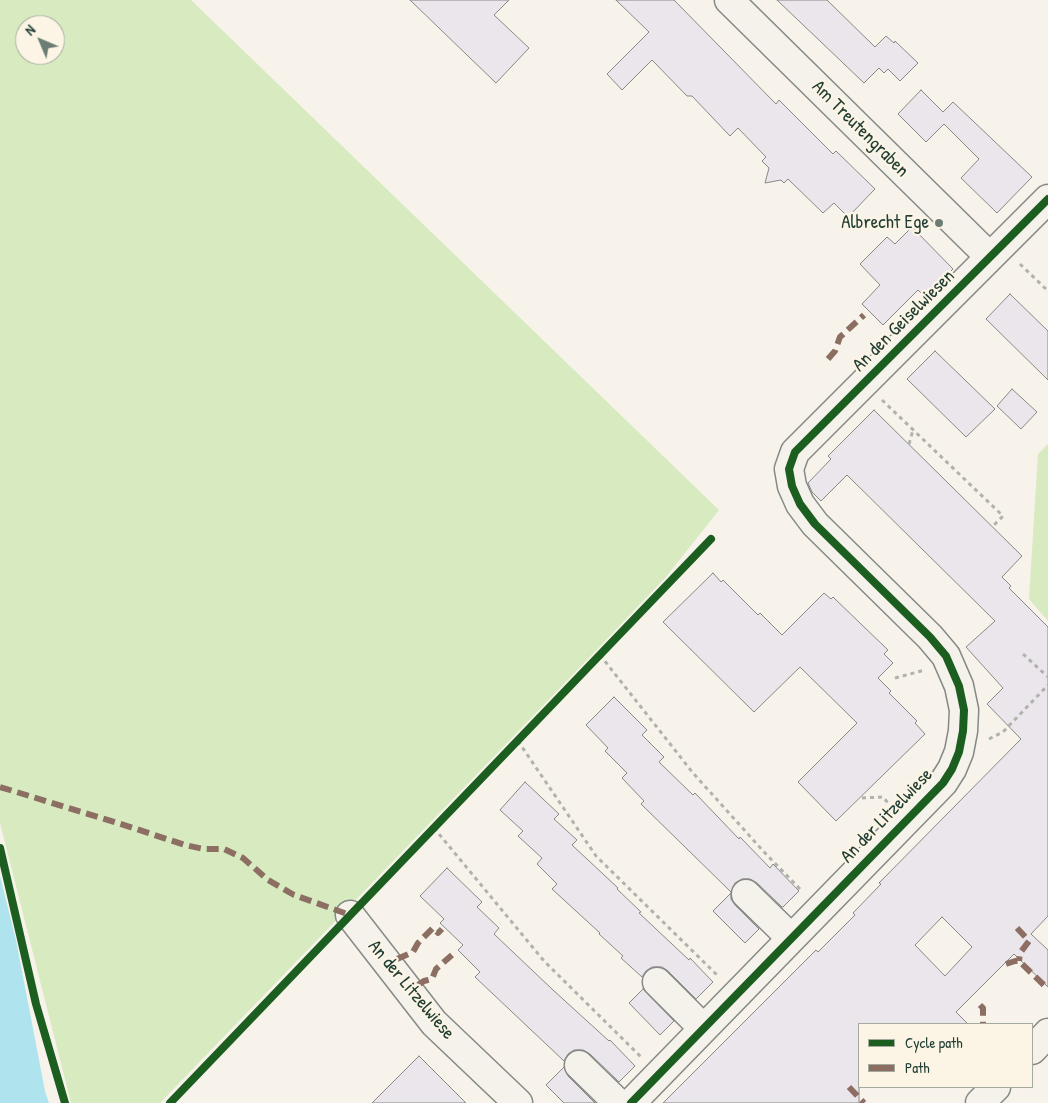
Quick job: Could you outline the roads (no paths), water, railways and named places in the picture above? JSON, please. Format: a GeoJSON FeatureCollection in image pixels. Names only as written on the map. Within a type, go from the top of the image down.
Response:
{"type":"FeatureCollection","features":[{"type":"Feature","properties":{"kind":"street","name":"Am Treutengraben"},"geometry":{"type":"LineString","coordinates":[[729,0],[996,252]]}},
{"type":"Feature","properties":{"kind":"street","name":"An den Geiselwiesen"},"geometry":{"type":"LineString","coordinates":[[789,469],[795,452],[1048,199]]}},
{"type":"Feature","properties":{"kind":"street","name":"An der Litzelwiese"},"geometry":{"type":"LineString","coordinates":[[631,1103],[943,783],[959,752],[964,710],[959,686],[946,656],[930,637],[815,524],[800,504],[792,486],[789,469]]}},
{"type":"Feature","properties":{"kind":"street"},"geometry":{"type":"LineString","coordinates":[[746,894],[792,938]]}},
{"type":"Feature","properties":{"kind":"street","name":"An der Litzelwiese"},"geometry":{"type":"LineString","coordinates":[[350,915],[434,1023],[518,1103]]}},
{"type":"Feature","properties":{"kind":"street"},"geometry":{"type":"LineString","coordinates":[[657,982],[703,1028]]}},
{"type":"Feature","properties":{"kind":"street"},"geometry":{"type":"LineString","coordinates":[[1033,1049],[1048,1033]]}},
{"type":"Feature","properties":{"kind":"street"},"geometry":{"type":"LineString","coordinates":[[579,1065],[618,1103]]}},
{"type":"Feature","properties":{"kind":"street"},"geometry":{"type":"LineString","coordinates":[[980,1103],[995,1088]]}},
{"type":"Feature","properties":{"kind":"water"},"geometry":{"type":"Polygon","coordinates":[[[0,876],[16,940],[45,1091],[49,1103],[0,1103],[0,876]]]}},
{"type":"Feature","properties":{"kind":"place","name":"Albrecht Ege"},"geometry":{"type":"Point","coordinates":[939,223]}}]}
